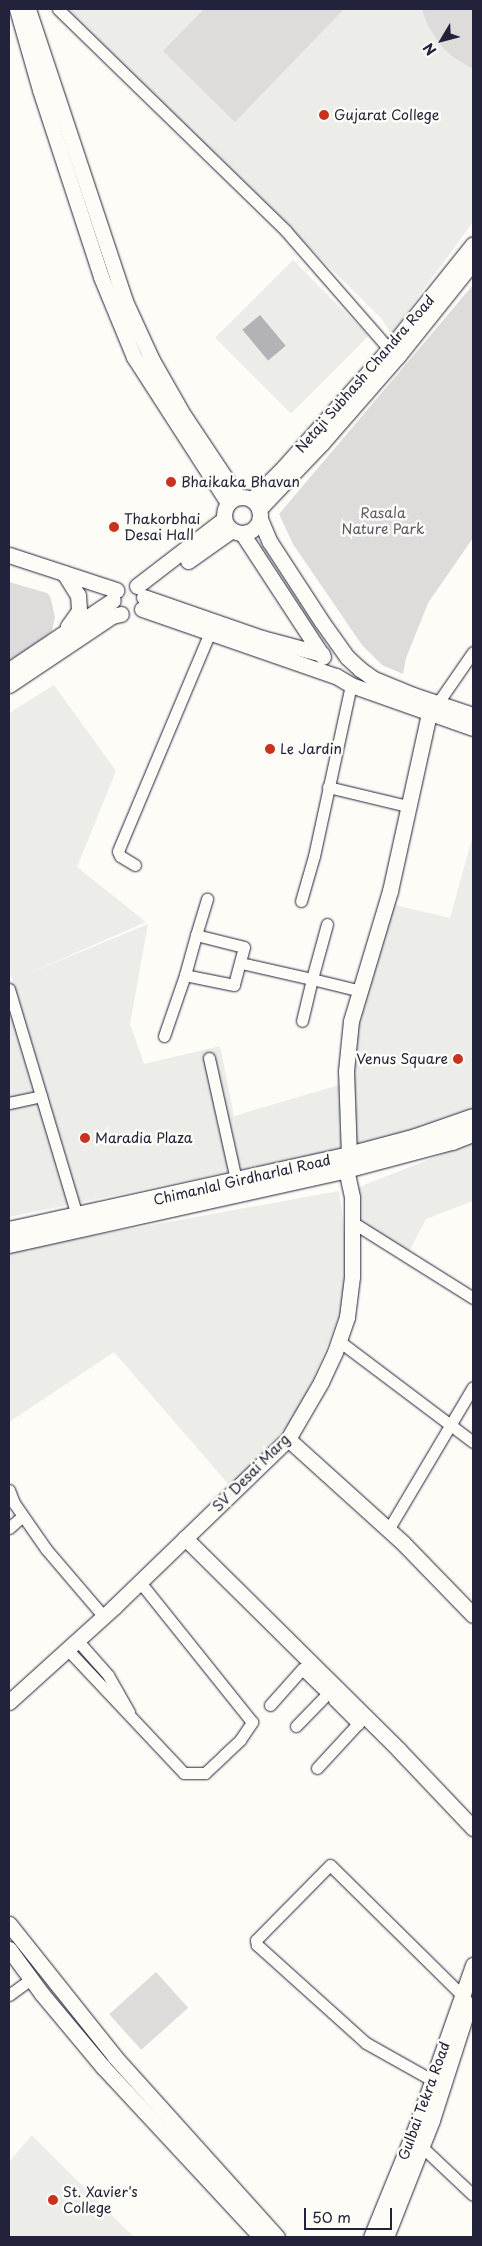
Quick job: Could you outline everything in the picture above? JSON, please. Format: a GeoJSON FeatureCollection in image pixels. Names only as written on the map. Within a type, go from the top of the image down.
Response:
{"type":"FeatureCollection","features":[{"type":"Feature","properties":{"kind":"main road"},"geometry":{"type":"LineString","coordinates":[[9,685],[112,616],[121,614],[134,615],[141,596],[233,527],[254,529],[248,505],[134,358],[101,278],[40,90],[17,9]]}},
{"type":"Feature","properties":{"kind":"main road"},"geometry":{"type":"LineString","coordinates":[[28,9],[125,301],[152,360],[184,416],[248,505],[270,542],[347,657],[374,679],[473,728]]}},
{"type":"Feature","properties":{"kind":"main road","name":"Netaji Subhash Chandra Road"},"geometry":{"type":"LineString","coordinates":[[248,505],[389,349],[473,244]]}},
{"type":"Feature","properties":{"kind":"main road","name":"Netaji Subhash Chandra Road"},"geometry":{"type":"LineString","coordinates":[[248,505],[322,443],[398,356],[473,262]]}},
{"type":"Feature","properties":{"kind":"main road"},"geometry":{"type":"LineString","coordinates":[[248,505],[225,508],[233,527],[336,676]]}},
{"type":"Feature","properties":{"kind":"main road"},"geometry":{"type":"LineString","coordinates":[[9,555],[64,573],[114,595]]}},
{"type":"Feature","properties":{"kind":"main road"},"geometry":{"type":"LineString","coordinates":[[58,638],[80,611],[78,594],[64,573]]}},
{"type":"Feature","properties":{"kind":"main road"},"geometry":{"type":"LineString","coordinates":[[9,670],[58,638],[128,584],[141,596],[209,634],[336,676],[351,685],[433,708],[473,715]]}},
{"type":"Feature","properties":{"kind":"main road"},"geometry":{"type":"LineString","coordinates":[[114,595],[117,610],[121,614]]}},
{"type":"Feature","properties":{"kind":"main road"},"geometry":{"type":"LineString","coordinates":[[141,596],[262,638],[322,654]]}},
{"type":"Feature","properties":{"kind":"main road","name":"SV Desai Marg"},"geometry":{"type":"LineString","coordinates":[[9,1702],[104,1617],[288,1439],[321,1382],[339,1341],[347,1317],[352,1277],[352,1197],[347,1163],[346,1071],[351,1021],[390,891],[408,806],[433,708]]}},
{"type":"Feature","properties":{"kind":"main road","name":"Chimanlal Girdharlal Road"},"geometry":{"type":"LineString","coordinates":[[9,1231],[236,1180],[347,1163],[473,1118]]}},
{"type":"Feature","properties":{"kind":"main road","name":"Chimanlal Girdharlal Road"},"geometry":{"type":"LineString","coordinates":[[9,1244],[347,1163],[443,1144],[473,1132]]}},
{"type":"Feature","properties":{"kind":"main road"},"geometry":{"type":"LineString","coordinates":[[288,1439],[388,1530],[473,1615]]}},
{"type":"Feature","properties":{"kind":"main road"},"geometry":{"type":"LineString","coordinates":[[185,1538],[332,1693],[473,1828]]}},
{"type":"Feature","properties":{"kind":"main road"},"geometry":{"type":"LineString","coordinates":[[9,1924],[116,2057],[277,2237]]}},
{"type":"Feature","properties":{"kind":"main road"},"geometry":{"type":"LineString","coordinates":[[9,1949],[103,2067],[261,2237]]}},
{"type":"Feature","properties":{"kind":"main road","name":"Gulbai Tekra Road"},"geometry":{"type":"LineString","coordinates":[[389,2236],[420,2146],[432,2120],[469,1998],[473,1964]]}},
{"type":"Feature","properties":{"kind":"main road","name":"Gulbai Tekra Road"},"geometry":{"type":"LineString","coordinates":[[371,2237],[432,2080],[469,1998]]}},
{"type":"Feature","properties":{"kind":"street"},"geometry":{"type":"LineString","coordinates":[[50,9],[92,43]]}},
{"type":"Feature","properties":{"kind":"street"},"geometry":{"type":"LineString","coordinates":[[58,9],[286,231],[389,349]]}},
{"type":"Feature","properties":{"kind":"street"},"geometry":{"type":"LineString","coordinates":[[135,865],[120,856],[118,851],[209,634]]}},
{"type":"Feature","properties":{"kind":"street"},"geometry":{"type":"LineString","coordinates":[[433,708],[473,652]]}},
{"type":"Feature","properties":{"kind":"street"},"geometry":{"type":"LineString","coordinates":[[301,901],[314,856],[351,685]]}},
{"type":"Feature","properties":{"kind":"street"},"geometry":{"type":"LineString","coordinates":[[328,787],[408,806]]}},
{"type":"Feature","properties":{"kind":"street"},"geometry":{"type":"LineString","coordinates":[[164,1036],[207,899]]}},
{"type":"Feature","properties":{"kind":"street"},"geometry":{"type":"LineString","coordinates":[[302,1021],[327,924]]}},
{"type":"Feature","properties":{"kind":"street"},"geometry":{"type":"LineString","coordinates":[[185,974],[234,985],[241,963],[244,947],[196,935]]}},
{"type":"Feature","properties":{"kind":"street"},"geometry":{"type":"LineString","coordinates":[[241,963],[361,990]]}},
{"type":"Feature","properties":{"kind":"street"},"geometry":{"type":"LineString","coordinates":[[9,989],[77,1216]]}},
{"type":"Feature","properties":{"kind":"street"},"geometry":{"type":"LineString","coordinates":[[209,1058],[236,1180]]}},
{"type":"Feature","properties":{"kind":"street"},"geometry":{"type":"LineString","coordinates":[[9,1103],[41,1096]]}},
{"type":"Feature","properties":{"kind":"street"},"geometry":{"type":"LineString","coordinates":[[352,1222],[473,1298]]}},
{"type":"Feature","properties":{"kind":"street"},"geometry":{"type":"LineString","coordinates":[[339,1341],[473,1442]]}},
{"type":"Feature","properties":{"kind":"street"},"geometry":{"type":"LineString","coordinates":[[388,1530],[452,1426],[473,1386]]}},
{"type":"Feature","properties":{"kind":"street"},"geometry":{"type":"LineString","coordinates":[[9,1490],[23,1516],[46,1549],[104,1617]]}},
{"type":"Feature","properties":{"kind":"street"},"geometry":{"type":"LineString","coordinates":[[9,1528],[23,1516]]}},
{"type":"Feature","properties":{"kind":"street"},"geometry":{"type":"LineString","coordinates":[[72,1645],[108,1675],[124,1700],[133,1720],[184,1773],[205,1773],[240,1740],[252,1722],[140,1582]]}},
{"type":"Feature","properties":{"kind":"street"},"geometry":{"type":"LineString","coordinates":[[270,1705],[306,1665]]}},
{"type":"Feature","properties":{"kind":"street"},"geometry":{"type":"LineString","coordinates":[[296,1726],[332,1693]]}},
{"type":"Feature","properties":{"kind":"street"},"geometry":{"type":"LineString","coordinates":[[317,1768],[362,1720]]}},
{"type":"Feature","properties":{"kind":"street"},"geometry":{"type":"LineString","coordinates":[[432,2080],[366,2043],[257,1945],[256,1940],[330,1865],[469,1998]]}},
{"type":"Feature","properties":{"kind":"street"},"geometry":{"type":"LineString","coordinates":[[9,1995],[31,1978]]}},
{"type":"Feature","properties":{"kind":"street"},"geometry":{"type":"LineString","coordinates":[[420,2146],[473,2195]]}},
{"type":"Feature","properties":{"kind":"shaded area","name":"Gujarat College"},"geometry":{"type":"Polygon","coordinates":[[[67,9],[473,9],[473,222],[391,334],[381,318],[67,9]]]}},
{"type":"Feature","properties":{"kind":"shaded area"},"geometry":{"type":"Polygon","coordinates":[[[293,260],[369,336],[291,413],[215,338],[293,260]]]}},
{"type":"Feature","properties":{"kind":"shaded area"},"geometry":{"type":"Polygon","coordinates":[[[260,315],[286,346],[268,360],[242,330],[260,315]]]}},
{"type":"Feature","properties":{"kind":"shaded area"},"geometry":{"type":"Polygon","coordinates":[[[54,685],[116,771],[77,867],[146,922],[25,975],[148,924],[130,1024],[144,1064],[220,1046],[234,1116],[339,1085],[342,1149],[9,1217],[9,977],[13,981],[9,972],[9,713],[54,685]]]}},
{"type":"Feature","properties":{"kind":"shaded area"},"geometry":{"type":"Polygon","coordinates":[[[473,835],[473,1111],[353,1148],[352,1071],[357,1019],[391,904],[450,918],[473,835]]]}},
{"type":"Feature","properties":{"kind":"shaded area"},"geometry":{"type":"Polygon","coordinates":[[[473,1142],[473,1201],[426,1219],[409,1252],[355,1221],[354,1189],[473,1142]]]}},
{"type":"Feature","properties":{"kind":"shaded area"},"geometry":{"type":"Polygon","coordinates":[[[339,1191],[345,1235],[345,1278],[340,1314],[306,1397],[292,1421],[230,1486],[114,1352],[9,1422],[9,1251],[339,1191]]]}},
{"type":"Feature","properties":{"kind":"shaded area","name":"St. Xavier's College"},"geometry":{"type":"Polygon","coordinates":[[[32,2135],[134,2237],[9,2237],[9,2162],[32,2135]]]}},
{"type":"Feature","properties":{"kind":"green space"},"geometry":{"type":"Polygon","coordinates":[[[204,9],[344,9],[235,122],[163,51],[204,9]]]}},
{"type":"Feature","properties":{"kind":"green space"},"geometry":{"type":"Polygon","coordinates":[[[422,9],[473,9],[473,69],[453,57],[443,48],[428,26],[422,9]]]}},
{"type":"Feature","properties":{"kind":"green space","name":"Rasala Nature Park"},"geometry":{"type":"Polygon","coordinates":[[[473,285],[473,538],[428,603],[406,658],[403,674],[382,665],[362,645],[293,544],[279,514],[473,285]]]}},
{"type":"Feature","properties":{"kind":"green space"},"geometry":{"type":"Polygon","coordinates":[[[9,582],[47,593],[50,596],[55,617],[52,631],[9,661],[9,582]]]}},
{"type":"Feature","properties":{"kind":"green space"},"geometry":{"type":"Polygon","coordinates":[[[156,1972],[188,2008],[141,2050],[109,2014],[156,1972]]]}},
{"type":"Feature","properties":{"kind":"place","name":"Gujarat College"},"geometry":{"type":"Point","coordinates":[324,115]}},
{"type":"Feature","properties":{"kind":"place","name":"Bhaikaka Bhavan"},"geometry":{"type":"Point","coordinates":[171,482]}},
{"type":"Feature","properties":{"kind":"place","name":"Thakorbhai Desai Hall"},"geometry":{"type":"Point","coordinates":[114,527]}},
{"type":"Feature","properties":{"kind":"place","name":"Le Jardin"},"geometry":{"type":"Point","coordinates":[270,749]}},
{"type":"Feature","properties":{"kind":"place","name":"Venus Square"},"geometry":{"type":"Point","coordinates":[458,1059]}},
{"type":"Feature","properties":{"kind":"place","name":"Maradia Plaza"},"geometry":{"type":"Point","coordinates":[85,1138]}},
{"type":"Feature","properties":{"kind":"place","name":"St. Xavier's College"},"geometry":{"type":"Point","coordinates":[53,2200]}}]}
